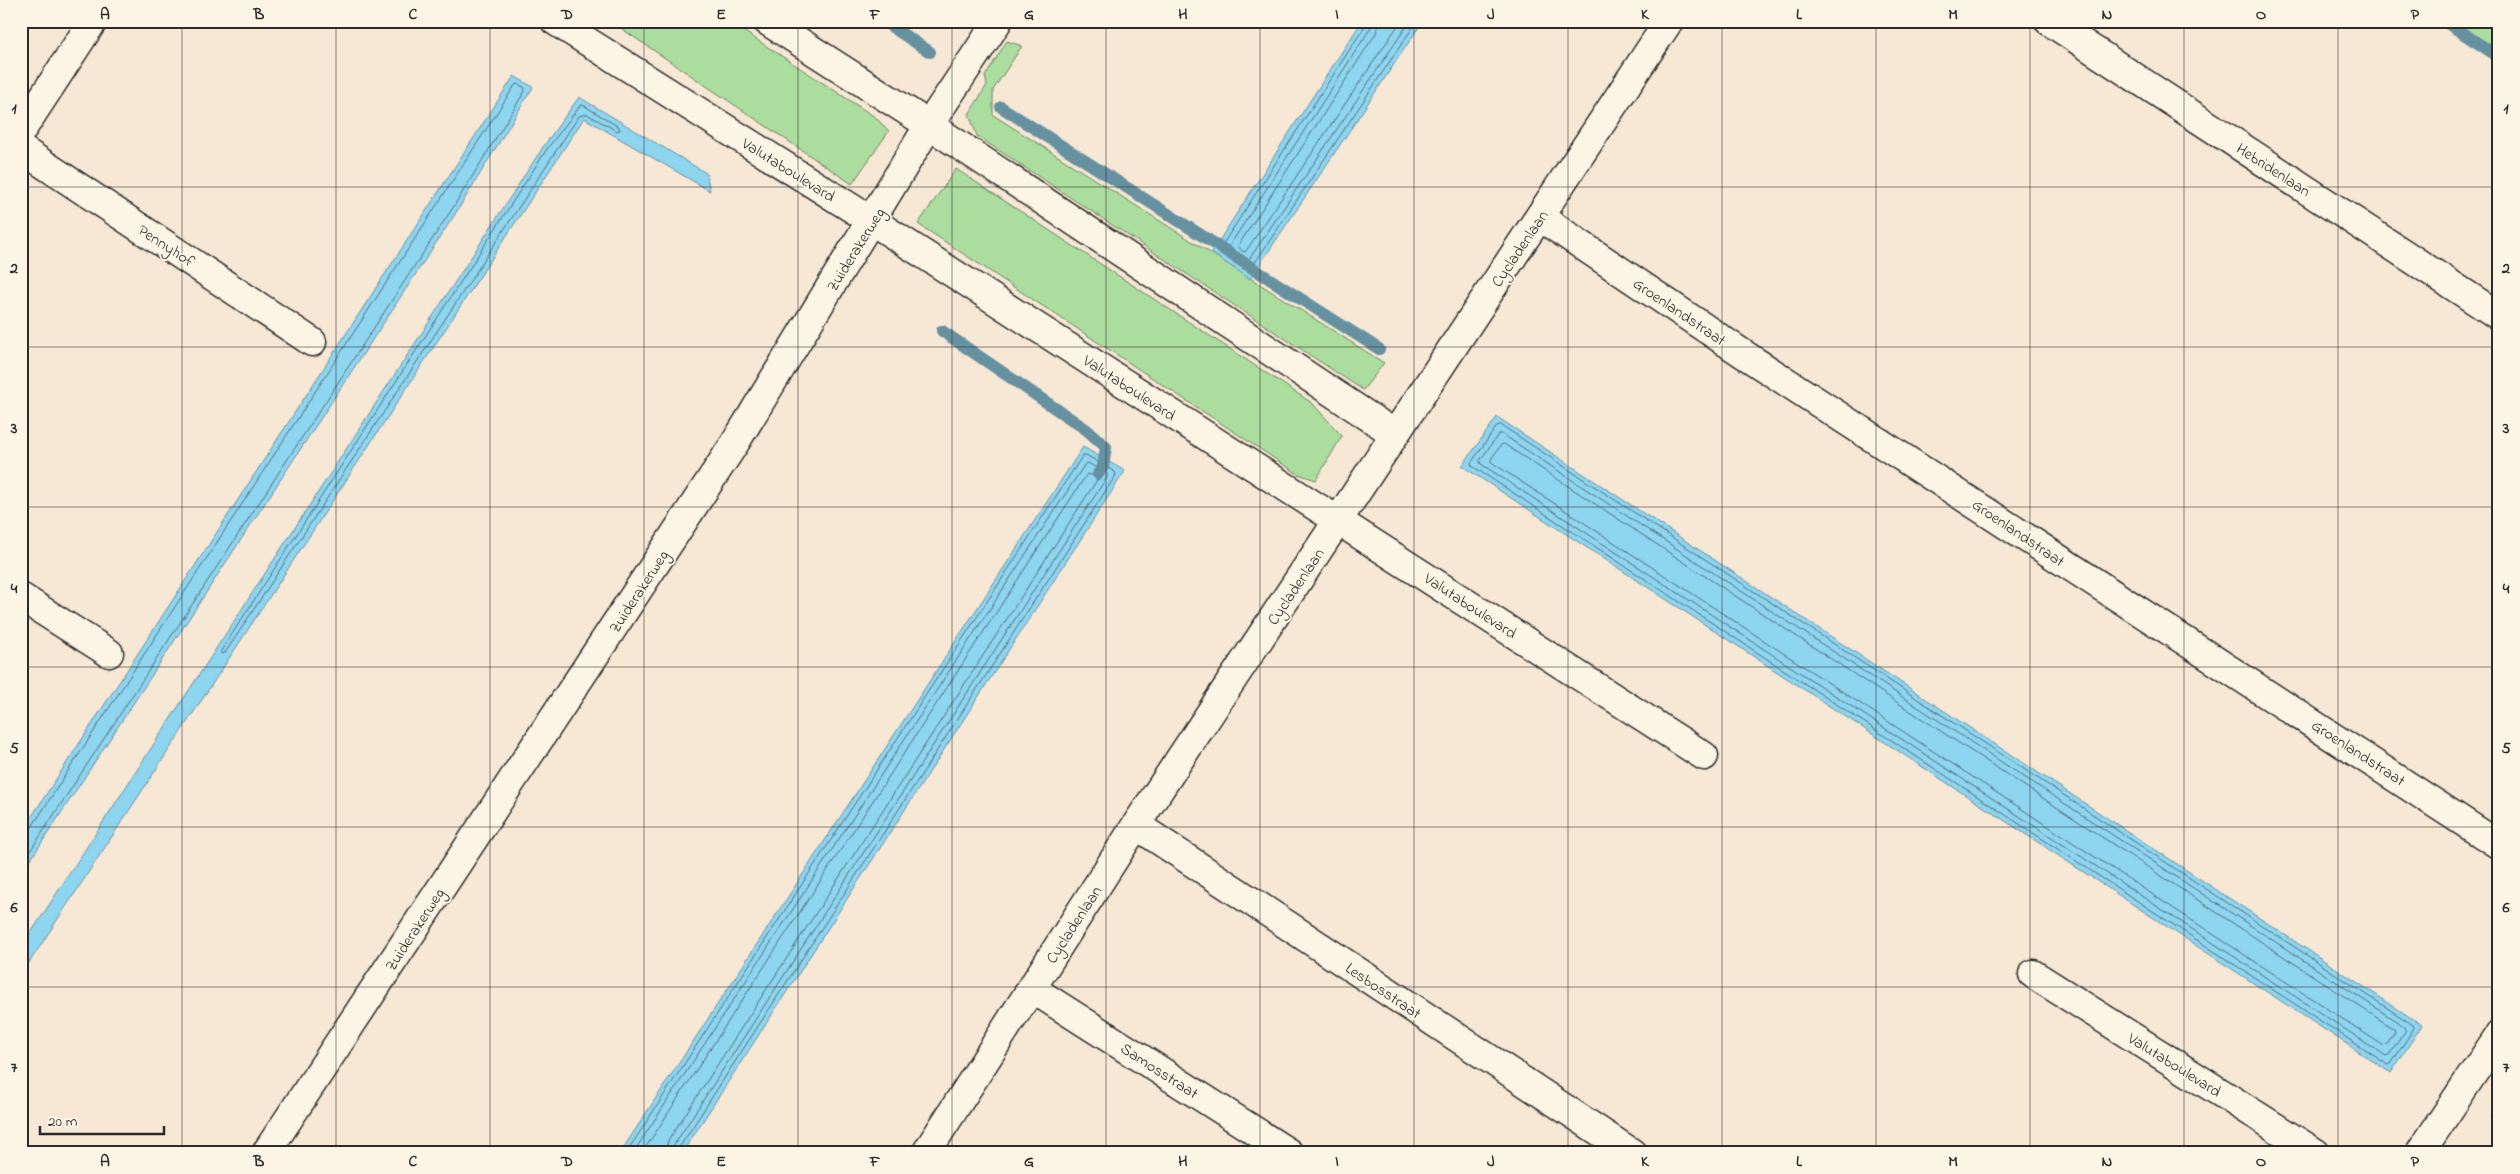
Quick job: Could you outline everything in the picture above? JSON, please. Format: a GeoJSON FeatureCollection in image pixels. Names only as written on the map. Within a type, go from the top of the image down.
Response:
{"type":"FeatureCollection","features":[{"type":"Feature","properties":{"kind":"street"},"geometry":{"type":"LineString","coordinates":[[21,131],[93,21]]}},
{"type":"Feature","properties":{"kind":"street","name":"Valutaboulevard"},"geometry":{"type":"LineString","coordinates":[[555,21],[872,221],[1704,756]]}},
{"type":"Feature","properties":{"kind":"street"},"geometry":{"type":"LineString","coordinates":[[767,21],[1400,427]]}},
{"type":"Feature","properties":{"kind":"street","name":"Zuiderakerweg"},"geometry":{"type":"LineString","coordinates":[[266,1153],[735,443],[929,125],[998,21]]}},
{"type":"Feature","properties":{"kind":"street","name":"Cycladenlaan"},"geometry":{"type":"LineString","coordinates":[[926,1153],[1136,825],[1669,21]]}},
{"type":"Feature","properties":{"kind":"street","name":"Hebridenlaan"},"geometry":{"type":"LineString","coordinates":[[2049,21],[2499,316]]}},
{"type":"Feature","properties":{"kind":"street","name":"Pennyhof"},"geometry":{"type":"LineString","coordinates":[[21,149],[312,342]]}},
{"type":"Feature","properties":{"kind":"street","name":"Groenlandstraat"},"geometry":{"type":"LineString","coordinates":[[1540,217],[1742,353],[2499,845]]}},
{"type":"Feature","properties":{"kind":"street"},"geometry":{"type":"LineString","coordinates":[[21,597],[109,653]]}},
{"type":"Feature","properties":{"kind":"street","name":"Lesbosstraat"},"geometry":{"type":"LineString","coordinates":[[1136,825],[1632,1153]]}},
{"type":"Feature","properties":{"kind":"street","name":"Valutaboulevard"},"geometry":{"type":"LineString","coordinates":[[2033,974],[2316,1153]]}},
{"type":"Feature","properties":{"kind":"street","name":"Samosstraat"},"geometry":{"type":"LineString","coordinates":[[1031,988],[1289,1153]]}},
{"type":"Feature","properties":{"kind":"street"},"geometry":{"type":"LineString","coordinates":[[2420,1153],[2499,1035]]}},
{"type":"Feature","properties":{"kind":"green space"},"geometry":{"type":"Polygon","coordinates":[[[610,21],[728,21],[875,117],[889,131],[852,184],[610,21]]]}},
{"type":"Feature","properties":{"kind":"green space"},"geometry":{"type":"Polygon","coordinates":[[[2454,21],[2499,21],[2499,51],[2454,21]]]}},
{"type":"Feature","properties":{"kind":"green space"},"geometry":{"type":"Polygon","coordinates":[[[1007,41],[1022,46],[993,90],[993,115],[1384,363],[1363,390],[977,136],[969,114],[987,85],[985,76],[1007,41]]]}},
{"type":"Feature","properties":{"kind":"green space"},"geometry":{"type":"Polygon","coordinates":[[[956,169],[1312,403],[1342,436],[1316,480],[1298,474],[918,224],[956,169]]]}},
{"type":"Feature","properties":{"kind":"water"},"geometry":{"type":"Polygon","coordinates":[[[1362,21],[1423,21],[1250,279],[1211,253],[1362,21]]]}},
{"type":"Feature","properties":{"kind":"water"},"geometry":{"type":"Polygon","coordinates":[[[514,76],[533,87],[459,208],[21,874],[21,833],[514,76]]]}},
{"type":"Feature","properties":{"kind":"water"},"geometry":{"type":"Polygon","coordinates":[[[579,97],[706,173],[710,191],[584,118],[21,975],[21,948],[543,147],[579,97]]]}},
{"type":"Feature","properties":{"kind":"water"},"geometry":{"type":"Polygon","coordinates":[[[1497,417],[2422,1025],[2391,1073],[1462,466],[1497,417]]]}},
{"type":"Feature","properties":{"kind":"water"},"geometry":{"type":"Polygon","coordinates":[[[1083,447],[1125,471],[682,1153],[620,1153],[1083,447]]]}},
{"type":"Feature","properties":{"kind":"water"},"geometry":{"type":"Polygon","coordinates":[[[2499,1103],[2499,1135],[2492,1130],[2492,1114],[2499,1103]]]}},
{"type":"Feature","properties":{"kind":"waterway"},"geometry":{"type":"LineString","coordinates":[[883,21],[930,52]]}},
{"type":"Feature","properties":{"kind":"waterway"},"geometry":{"type":"LineString","coordinates":[[2444,21],[2499,57]]}},
{"type":"Feature","properties":{"kind":"waterway"},"geometry":{"type":"LineString","coordinates":[[1001,107],[1379,349]]}},
{"type":"Feature","properties":{"kind":"waterway"},"geometry":{"type":"LineString","coordinates":[[942,331],[1087,430],[1106,447],[1103,467],[1098,474]]}}]}
